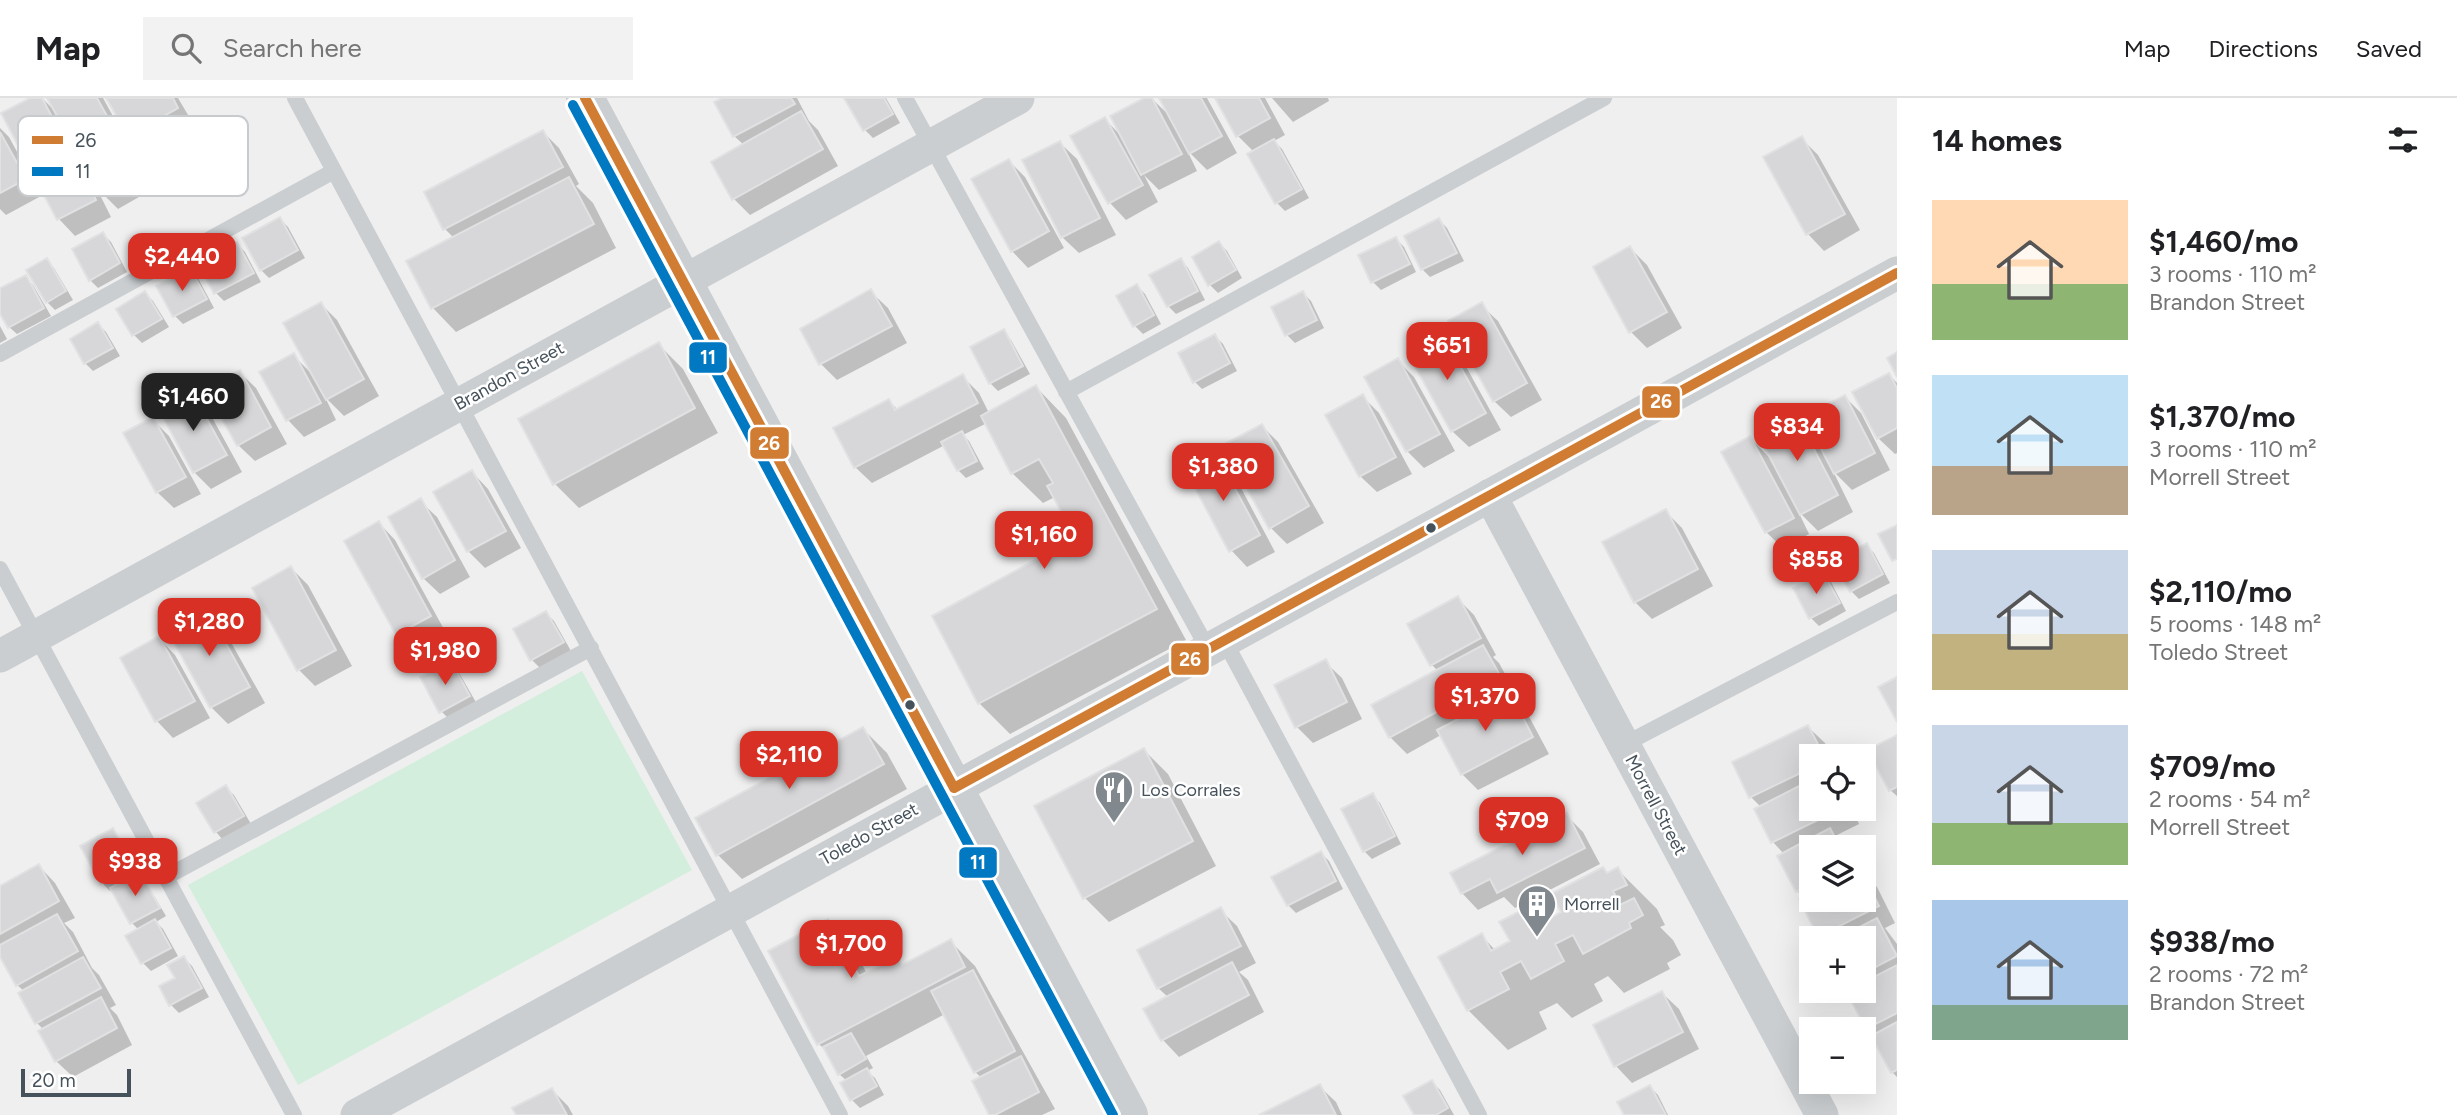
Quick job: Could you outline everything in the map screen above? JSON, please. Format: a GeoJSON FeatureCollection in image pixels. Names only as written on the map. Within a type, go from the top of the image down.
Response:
{"type":"FeatureCollection","features":[{"type":"Feature","properties":{"kind":"street"},"geometry":{"type":"LineString","coordinates":[[585,98],[1129,1115]]}},
{"type":"Feature","properties":{"kind":"street","name":"Brandon Street"},"geometry":{"type":"LineString","coordinates":[[0,656],[1018,98]]}},
{"type":"Feature","properties":{"kind":"street","name":"Toledo Street"},"geometry":{"type":"LineString","coordinates":[[357,1115],[1897,273]]}},
{"type":"Feature","properties":{"kind":"street","name":"Morrell Street"},"geometry":{"type":"LineString","coordinates":[[1490,495],[1822,1115]]}},
{"type":"Feature","properties":{"kind":"lane"},"geometry":{"type":"LineString","coordinates":[[295,98],[732,909],[840,1115]]}},
{"type":"Feature","properties":{"kind":"lane"},"geometry":{"type":"LineString","coordinates":[[905,98],[1066,392],[1216,645],[1479,1115]]}},
{"type":"Feature","properties":{"kind":"lane"},"geometry":{"type":"LineString","coordinates":[[1066,392],[1604,98]]}},
{"type":"Feature","properties":{"kind":"lane"},"geometry":{"type":"LineString","coordinates":[[0,354],[334,171]]}},
{"type":"Feature","properties":{"kind":"lane"},"geometry":{"type":"LineString","coordinates":[[0,569],[293,1115]]}},
{"type":"Feature","properties":{"kind":"lane"},"geometry":{"type":"LineString","coordinates":[[1623,745],[1897,602]]}},
{"type":"Feature","properties":{"kind":"lane"},"geometry":{"type":"LineString","coordinates":[[166,877],[591,648]]}},
{"type":"Feature","properties":{"kind":"green space"},"geometry":{"type":"Polygon","coordinates":[[[582,671],[692,870],[298,1085],[188,885],[582,671]]]}},
{"type":"Feature","properties":{"kind":"building"},"geometry":{"type":"Polygon","coordinates":[[[30,98],[42,98],[52,116],[18,116],[18,145],[1,113],[30,98]]]}},
{"type":"Feature","properties":{"kind":"building"},"geometry":{"type":"Polygon","coordinates":[[[47,98],[97,98],[107,116],[57,116],[47,98]]]}},
{"type":"Feature","properties":{"kind":"building"},"geometry":{"type":"Polygon","coordinates":[[[106,98],[173,98],[178,108],[164,116],[116,116],[106,98]]]}},
{"type":"Feature","properties":{"kind":"building"},"geometry":{"type":"Polygon","coordinates":[[[722,98],[791,98],[795,104],[733,137],[714,102],[722,98]]]}},
{"type":"Feature","properties":{"kind":"building"},"geometry":{"type":"Polygon","coordinates":[[[844,98],[884,98],[893,114],[863,131],[844,98]]]}},
{"type":"Feature","properties":{"kind":"building"},"geometry":{"type":"Polygon","coordinates":[[[1144,98],[1152,98],[1182,154],[1141,175],[1110,116],[1144,98]]]}},
{"type":"Feature","properties":{"kind":"building"},"geometry":{"type":"Polygon","coordinates":[[[1159,98],[1201,98],[1222,136],[1189,154],[1159,98]]]}},
{"type":"Feature","properties":{"kind":"building"},"geometry":{"type":"Polygon","coordinates":[[[1215,98],[1259,98],[1270,118],[1236,137],[1215,98]]]}},
{"type":"Feature","properties":{"kind":"building"},"geometry":{"type":"Polygon","coordinates":[[[801,111],[823,149],[732,200],[711,162],[801,111]]]}},
{"type":"Feature","properties":{"kind":"building"},"geometry":{"type":"Polygon","coordinates":[[[1105,117],[1143,185],[1108,204],[1070,136],[1105,117]]]}},
{"type":"Feature","properties":{"kind":"building"},"geometry":{"type":"Polygon","coordinates":[[[543,130],[563,167],[443,230],[424,192],[543,130]]]}},
{"type":"Feature","properties":{"kind":"building"},"geometry":{"type":"Polygon","coordinates":[[[0,132],[18,165],[18,183],[0,193],[0,132]]]}},
{"type":"Feature","properties":{"kind":"building"},"geometry":{"type":"Polygon","coordinates":[[[1802,136],[1845,214],[1806,235],[1763,157],[1802,136]]]}},
{"type":"Feature","properties":{"kind":"building"},"geometry":{"type":"Polygon","coordinates":[[[1274,139],[1302,189],[1275,204],[1247,154],[1274,139]]]}},
{"type":"Feature","properties":{"kind":"building"},"geometry":{"type":"Polygon","coordinates":[[[1060,141],[1100,218],[1061,238],[1022,160],[1060,141]]]}},
{"type":"Feature","properties":{"kind":"building"},"geometry":{"type":"Polygon","coordinates":[[[1009,159],[1049,231],[1011,252],[971,179],[1009,159]]]}},
{"type":"Feature","properties":{"kind":"building"},"geometry":{"type":"Polygon","coordinates":[[[569,177],[594,224],[431,309],[406,261],[569,177]]]}},
{"type":"Feature","properties":{"kind":"building"},"geometry":{"type":"Polygon","coordinates":[[[44,196],[94,196],[96,200],[57,220],[44,196]]]}},
{"type":"Feature","properties":{"kind":"building"},"geometry":{"type":"Polygon","coordinates":[[[280,217],[298,250],[260,271],[242,238],[280,217]]]}},
{"type":"Feature","properties":{"kind":"building"},"geometry":{"type":"Polygon","coordinates":[[[1439,218],[1457,253],[1421,270],[1404,236],[1439,218]]]}},
{"type":"Feature","properties":{"kind":"building"},"geometry":{"type":"Polygon","coordinates":[[[103,232],[120,263],[89,281],[72,249],[103,232]]]}},
{"type":"Feature","properties":{"kind":"building"},"geometry":{"type":"Polygon","coordinates":[[[1396,237],[1410,264],[1371,283],[1358,255],[1396,237]]]}},
{"type":"Feature","properties":{"kind":"building"},"geometry":{"type":"Polygon","coordinates":[[[1219,241],[1236,270],[1208,286],[1192,257],[1219,241]]]}},
{"type":"Feature","properties":{"kind":"building"},"geometry":{"type":"Polygon","coordinates":[[[237,242],[254,273],[214,294],[198,263],[237,242]]]}},
{"type":"Feature","properties":{"kind":"building"},"geometry":{"type":"Polygon","coordinates":[[[1630,246],[1667,312],[1629,333],[1593,267],[1630,246]]]}},
{"type":"Feature","properties":{"kind":"building"},"geometry":{"type":"Polygon","coordinates":[[[47,258],[66,291],[46,303],[26,270],[47,258]]]}},
{"type":"Feature","properties":{"kind":"building"},"geometry":{"type":"Polygon","coordinates":[[[1181,258],[1198,291],[1167,307],[1149,275],[1181,258]]]}},
{"type":"Feature","properties":{"kind":"building"},"geometry":{"type":"Polygon","coordinates":[[[190,268],[207,299],[173,317],[156,286],[190,268]]]}},
{"type":"Feature","properties":{"kind":"building"},"geometry":{"type":"Polygon","coordinates":[[[26,275],[44,308],[8,328],[0,314],[0,288],[26,275]]]}},
{"type":"Feature","properties":{"kind":"building"},"geometry":{"type":"Polygon","coordinates":[[[1137,284],[1154,315],[1133,327],[1116,296],[1137,284]]]}},
{"type":"Feature","properties":{"kind":"building"},"geometry":{"type":"Polygon","coordinates":[[[871,289],[892,326],[819,365],[800,329],[871,289]]]}},
{"type":"Feature","properties":{"kind":"building"},"geometry":{"type":"Polygon","coordinates":[[[145,291],[162,319],[132,336],[116,309],[145,291]]]}},
{"type":"Feature","properties":{"kind":"building"},"geometry":{"type":"Polygon","coordinates":[[[1303,291],[1317,320],[1285,336],[1271,307],[1303,291]]]}},
{"type":"Feature","properties":{"kind":"building"},"geometry":{"type":"Polygon","coordinates":[[[321,302],[364,379],[326,400],[283,323],[321,302]]]}},
{"type":"Feature","properties":{"kind":"building"},"geometry":{"type":"Polygon","coordinates":[[[1482,302],[1527,383],[1493,402],[1448,321],[1482,302]]]}},
{"type":"Feature","properties":{"kind":"building"},"geometry":{"type":"Polygon","coordinates":[[[98,322],[113,348],[84,364],[70,339],[98,322]]]}},
{"type":"Feature","properties":{"kind":"building"},"geometry":{"type":"Polygon","coordinates":[[[1004,329],[1023,366],[989,384],[970,347],[1004,329]]]}},
{"type":"Feature","properties":{"kind":"building"},"geometry":{"type":"Polygon","coordinates":[[[1442,333],[1486,413],[1451,432],[1407,352],[1442,333]]]}},
{"type":"Feature","properties":{"kind":"building"},"geometry":{"type":"Polygon","coordinates":[[[1215,334],[1230,363],[1193,383],[1178,353],[1215,334]]]}},
{"type":"Feature","properties":{"kind":"building"},"geometry":{"type":"Polygon","coordinates":[[[659,342],[695,408],[553,485],[518,419],[659,342]]]}},
{"type":"Feature","properties":{"kind":"building"},"geometry":{"type":"Polygon","coordinates":[[[1897,352],[1897,377],[1887,358],[1897,352]]]}},
{"type":"Feature","properties":{"kind":"building"},"geometry":{"type":"Polygon","coordinates":[[[294,353],[321,403],[286,421],[259,372],[294,353]]]}},
{"type":"Feature","properties":{"kind":"building"},"geometry":{"type":"Polygon","coordinates":[[[1398,358],[1440,434],[1406,452],[1364,377],[1398,358]]]}},
{"type":"Feature","properties":{"kind":"building"},"geometry":{"type":"Polygon","coordinates":[[[240,370],[271,427],[237,446],[205,389],[240,370]]]}},
{"type":"Feature","properties":{"kind":"building"},"geometry":{"type":"Polygon","coordinates":[[[1889,373],[1897,388],[1897,428],[1877,439],[1852,392],[1889,373]]]}},
{"type":"Feature","properties":{"kind":"building"},"geometry":{"type":"Polygon","coordinates":[[[963,374],[978,403],[854,468],[833,428],[889,399],[895,410],[963,374]]]}},
{"type":"Feature","properties":{"kind":"building"},"geometry":{"type":"Polygon","coordinates":[[[1036,385],[1157,609],[978,704],[932,616],[1076,538],[1047,486],[1053,483],[1039,459],[1011,474],[981,416],[1036,385]]]}},
{"type":"Feature","properties":{"kind":"building"},"geometry":{"type":"Polygon","coordinates":[[[192,392],[227,455],[193,473],[159,410],[192,392]]]}},
{"type":"Feature","properties":{"kind":"building"},"geometry":{"type":"Polygon","coordinates":[[[1363,394],[1396,457],[1359,477],[1325,415],[1363,394]]]}},
{"type":"Feature","properties":{"kind":"building"},"geometry":{"type":"Polygon","coordinates":[[[1845,395],[1875,453],[1834,474],[1804,416],[1845,395]]]}},
{"type":"Feature","properties":{"kind":"building"},"geometry":{"type":"Polygon","coordinates":[[[1794,411],[1838,495],[1800,515],[1756,431],[1794,411]]]}},
{"type":"Feature","properties":{"kind":"building"},"geometry":{"type":"Polygon","coordinates":[[[153,417],[186,477],[156,493],[123,433],[153,417]]]}},
{"type":"Feature","properties":{"kind":"building"},"geometry":{"type":"Polygon","coordinates":[[[1262,424],[1309,506],[1269,529],[1223,445],[1262,424]]]}},
{"type":"Feature","properties":{"kind":"building"},"geometry":{"type":"Polygon","coordinates":[[[962,431],[977,461],[957,471],[941,442],[962,431]]]}},
{"type":"Feature","properties":{"kind":"building"},"geometry":{"type":"Polygon","coordinates":[[[1750,436],[1794,518],[1765,533],[1721,452],[1750,436]]]}},
{"type":"Feature","properties":{"kind":"building"},"geometry":{"type":"Polygon","coordinates":[[[1217,455],[1260,535],[1229,552],[1186,471],[1217,455]]]}},
{"type":"Feature","properties":{"kind":"building"},"geometry":{"type":"Polygon","coordinates":[[[472,470],[506,531],[467,552],[433,492],[472,470]]]}},
{"type":"Feature","properties":{"kind":"building"},"geometry":{"type":"Polygon","coordinates":[[[421,498],[455,560],[422,579],[388,517],[421,498]]]}},
{"type":"Feature","properties":{"kind":"building"},"geometry":{"type":"Polygon","coordinates":[[[1666,509],[1698,569],[1634,603],[1602,542],[1666,509]]]}},
{"type":"Feature","properties":{"kind":"building"},"geometry":{"type":"Polygon","coordinates":[[[379,521],[431,616],[396,635],[344,541],[379,521]]]}},
{"type":"Feature","properties":{"kind":"building"},"geometry":{"type":"Polygon","coordinates":[[[1897,525],[1897,559],[1892,561],[1878,534],[1897,525]]]}},
{"type":"Feature","properties":{"kind":"building"},"geometry":{"type":"Polygon","coordinates":[[[1867,543],[1883,574],[1850,592],[1833,561],[1867,543]]]}},
{"type":"Feature","properties":{"kind":"building"},"geometry":{"type":"Polygon","coordinates":[[[291,566],[336,650],[297,671],[252,588],[291,566]]]}},
{"type":"Feature","properties":{"kind":"building"},"geometry":{"type":"Polygon","coordinates":[[[1823,572],[1840,603],[1809,619],[1793,588],[1823,572]]]}},
{"type":"Feature","properties":{"kind":"building"},"geometry":{"type":"Polygon","coordinates":[[[1458,596],[1481,638],[1430,666],[1407,624],[1458,596]]]}},
{"type":"Feature","properties":{"kind":"building"},"geometry":{"type":"Polygon","coordinates":[[[207,609],[250,687],[210,708],[167,630],[207,609]]]}},
{"type":"Feature","properties":{"kind":"building"},"geometry":{"type":"Polygon","coordinates":[[[546,611],[564,642],[530,661],[513,629],[546,611]]]}},
{"type":"Feature","properties":{"kind":"building"},"geometry":{"type":"Polygon","coordinates":[[[159,636],[195,701],[155,722],[120,658],[159,636]]]}},
{"type":"Feature","properties":{"kind":"building"},"geometry":{"type":"Polygon","coordinates":[[[1483,645],[1501,677],[1389,738],[1371,705],[1483,645]]]}},
{"type":"Feature","properties":{"kind":"building"},"geometry":{"type":"Polygon","coordinates":[[[1326,659],[1347,702],[1295,728],[1274,685],[1326,659]]]}},
{"type":"Feature","properties":{"kind":"building"},"geometry":{"type":"Polygon","coordinates":[[[451,661],[470,696],[439,713],[420,677],[451,661]]]}},
{"type":"Feature","properties":{"kind":"building"},"geometry":{"type":"Polygon","coordinates":[[[1897,677],[1897,722],[1878,687],[1897,677]]]}},
{"type":"Feature","properties":{"kind":"building"},"geometry":{"type":"Polygon","coordinates":[[[1510,692],[1533,737],[1461,775],[1437,730],[1510,692]]]}},
{"type":"Feature","properties":{"kind":"building"},"geometry":{"type":"Polygon","coordinates":[[[1808,725],[1818,744],[1799,744],[1799,774],[1749,798],[1732,762],[1808,725]]]}},
{"type":"Feature","properties":{"kind":"building"},"geometry":{"type":"Polygon","coordinates":[[[863,727],[884,764],[716,856],[695,818],[863,727]]]}},
{"type":"Feature","properties":{"kind":"building"},"geometry":{"type":"Polygon","coordinates":[[[1897,735],[1897,787],[1889,791],[1876,767],[1876,746],[1897,735]]]}},
{"type":"Feature","properties":{"kind":"building","name":"Los Corrales"},"geometry":{"type":"Polygon","coordinates":[[[1144,748],[1193,841],[1083,899],[1034,806],[1144,748]]]}},
{"type":"Feature","properties":{"kind":"building"},"geometry":{"type":"Polygon","coordinates":[[[226,785],[244,816],[214,833],[196,803],[226,785]]]}},
{"type":"Feature","properties":{"kind":"building"},"geometry":{"type":"Polygon","coordinates":[[[1799,786],[1799,821],[1816,821],[1771,843],[1754,809],[1799,786]]]}},
{"type":"Feature","properties":{"kind":"building"},"geometry":{"type":"Polygon","coordinates":[[[1373,793],[1395,836],[1363,852],[1341,809],[1373,793]]]}},
{"type":"Feature","properties":{"kind":"building"},"geometry":{"type":"Polygon","coordinates":[[[1567,813],[1585,848],[1497,893],[1490,879],[1461,894],[1450,873],[1567,813]]]}},
{"type":"Feature","properties":{"kind":"building"},"geometry":{"type":"Polygon","coordinates":[[[113,828],[133,867],[101,884],[80,846],[113,828]]]}},
{"type":"Feature","properties":{"kind":"building"},"geometry":{"type":"Polygon","coordinates":[[[1830,828],[1834,835],[1817,835],[1830,828]]]}},
{"type":"Feature","properties":{"kind":"building"},"geometry":{"type":"Polygon","coordinates":[[[1799,844],[1799,890],[1796,892],[1777,856],[1799,844]]]}},
{"type":"Feature","properties":{"kind":"building"},"geometry":{"type":"Polygon","coordinates":[[[1321,851],[1336,881],[1287,906],[1271,877],[1321,851]]]}},
{"type":"Feature","properties":{"kind":"building"},"geometry":{"type":"Polygon","coordinates":[[[39,864],[59,901],[0,934],[0,886],[39,864]]]}},
{"type":"Feature","properties":{"kind":"building","name":"Morrell"},"geometry":{"type":"Polygon","coordinates":[[[1603,867],[1607,873],[1618,867],[1627,885],[1613,891],[1620,905],[1634,898],[1643,915],[1629,923],[1631,928],[1583,954],[1573,935],[1555,944],[1564,961],[1531,979],[1521,961],[1500,972],[1509,989],[1467,1011],[1438,957],[1482,933],[1491,951],[1510,941],[1499,922],[1537,902],[1547,920],[1561,912],[1551,894],[1603,867]]]}},
{"type":"Feature","properties":{"kind":"building"},"geometry":{"type":"Polygon","coordinates":[[[140,872],[160,908],[130,924],[110,888],[140,872]]]}},
{"type":"Feature","properties":{"kind":"building"},"geometry":{"type":"Polygon","coordinates":[[[1221,907],[1241,946],[1157,989],[1137,950],[1221,907]]]}},
{"type":"Feature","properties":{"kind":"building"},"geometry":{"type":"Polygon","coordinates":[[[1806,912],[1867,912],[1840,926],[1812,926],[1806,912]]]}},
{"type":"Feature","properties":{"kind":"building"},"geometry":{"type":"Polygon","coordinates":[[[57,914],[78,951],[16,986],[0,957],[0,945],[57,914]]]}},
{"type":"Feature","properties":{"kind":"building"},"geometry":{"type":"Polygon","coordinates":[[[1877,918],[1897,956],[1876,967],[1876,926],[1861,926],[1877,918]]]}},
{"type":"Feature","properties":{"kind":"building"},"geometry":{"type":"Polygon","coordinates":[[[155,919],[171,948],[141,964],[125,936],[155,919]]]}},
{"type":"Feature","properties":{"kind":"building"},"geometry":{"type":"Polygon","coordinates":[[[828,919],[859,976],[897,957],[902,965],[951,939],[965,967],[817,1045],[768,951],[828,919]]]}},
{"type":"Feature","properties":{"kind":"building"},"geometry":{"type":"Polygon","coordinates":[[[184,956],[202,988],[169,1006],[159,986],[175,978],[167,965],[184,956]]]}},
{"type":"Feature","properties":{"kind":"building"},"geometry":{"type":"Polygon","coordinates":[[[83,957],[101,988],[35,1024],[18,993],[83,957]]]}},
{"type":"Feature","properties":{"kind":"building"},"geometry":{"type":"Polygon","coordinates":[[[1232,962],[1249,995],[1161,1041],[1143,1009],[1232,962]]]}},
{"type":"Feature","properties":{"kind":"building"},"geometry":{"type":"Polygon","coordinates":[[[1897,965],[1897,1013],[1876,1024],[1876,1017],[1860,1017],[1852,1003],[1876,1003],[1876,976],[1897,965]]]}},
{"type":"Feature","properties":{"kind":"building"},"geometry":{"type":"Polygon","coordinates":[[[973,970],[1015,1051],[974,1073],[931,991],[973,970]]]}},
{"type":"Feature","properties":{"kind":"building"},"geometry":{"type":"Polygon","coordinates":[[[1662,991],[1683,1032],[1614,1067],[1593,1025],[1662,991]]]}},
{"type":"Feature","properties":{"kind":"building"},"geometry":{"type":"Polygon","coordinates":[[[101,997],[117,1028],[55,1062],[38,1031],[101,997]]]}},
{"type":"Feature","properties":{"kind":"building"},"geometry":{"type":"Polygon","coordinates":[[[1897,1022],[1897,1070],[1891,1073],[1876,1045],[1876,1033],[1897,1022]]]}},
{"type":"Feature","properties":{"kind":"building"},"geometry":{"type":"Polygon","coordinates":[[[851,1033],[866,1059],[838,1075],[823,1047],[851,1033]]]}},
{"type":"Feature","properties":{"kind":"building"},"geometry":{"type":"Polygon","coordinates":[[[1021,1056],[1039,1092],[995,1115],[989,1115],[972,1081],[1021,1056]]]}},
{"type":"Feature","properties":{"kind":"building"},"geometry":{"type":"Polygon","coordinates":[[[867,1068],[877,1086],[850,1101],[840,1083],[867,1068]]]}},
{"type":"Feature","properties":{"kind":"building"},"geometry":{"type":"Polygon","coordinates":[[[1432,1080],[1448,1108],[1436,1115],[1414,1115],[1403,1096],[1432,1080]]]}},
{"type":"Feature","properties":{"kind":"building"},"geometry":{"type":"Polygon","coordinates":[[[1320,1084],[1336,1115],[1259,1115],[1320,1084]]]}},
{"type":"Feature","properties":{"kind":"building"},"geometry":{"type":"Polygon","coordinates":[[[1650,1085],[1666,1115],[1624,1115],[1617,1102],[1650,1085]]]}},
{"type":"Feature","properties":{"kind":"building"},"geometry":{"type":"Polygon","coordinates":[[[552,1088],[567,1115],[516,1115],[512,1108],[552,1088]]]}},
{"type":"Feature","properties":{"kind":"transit line","name":"26"},"geometry":{"type":"LineString","coordinates":[[585,98],[954,788]]}},
{"type":"Feature","properties":{"kind":"transit line","name":"11"},"geometry":{"type":"LineString","coordinates":[[573,105],[1113,1115]]}},
{"type":"Feature","properties":{"kind":"transit line","name":"26"},"geometry":{"type":"LineString","coordinates":[[954,788],[1897,273]]}},
{"type":"Feature","properties":{"kind":"place","name":"Los Corrales"},"geometry":{"type":"Point","coordinates":[1114,824]}},
{"type":"Feature","properties":{"kind":"place","name":"Morrell"},"geometry":{"type":"Point","coordinates":[1537,938]}}]}
